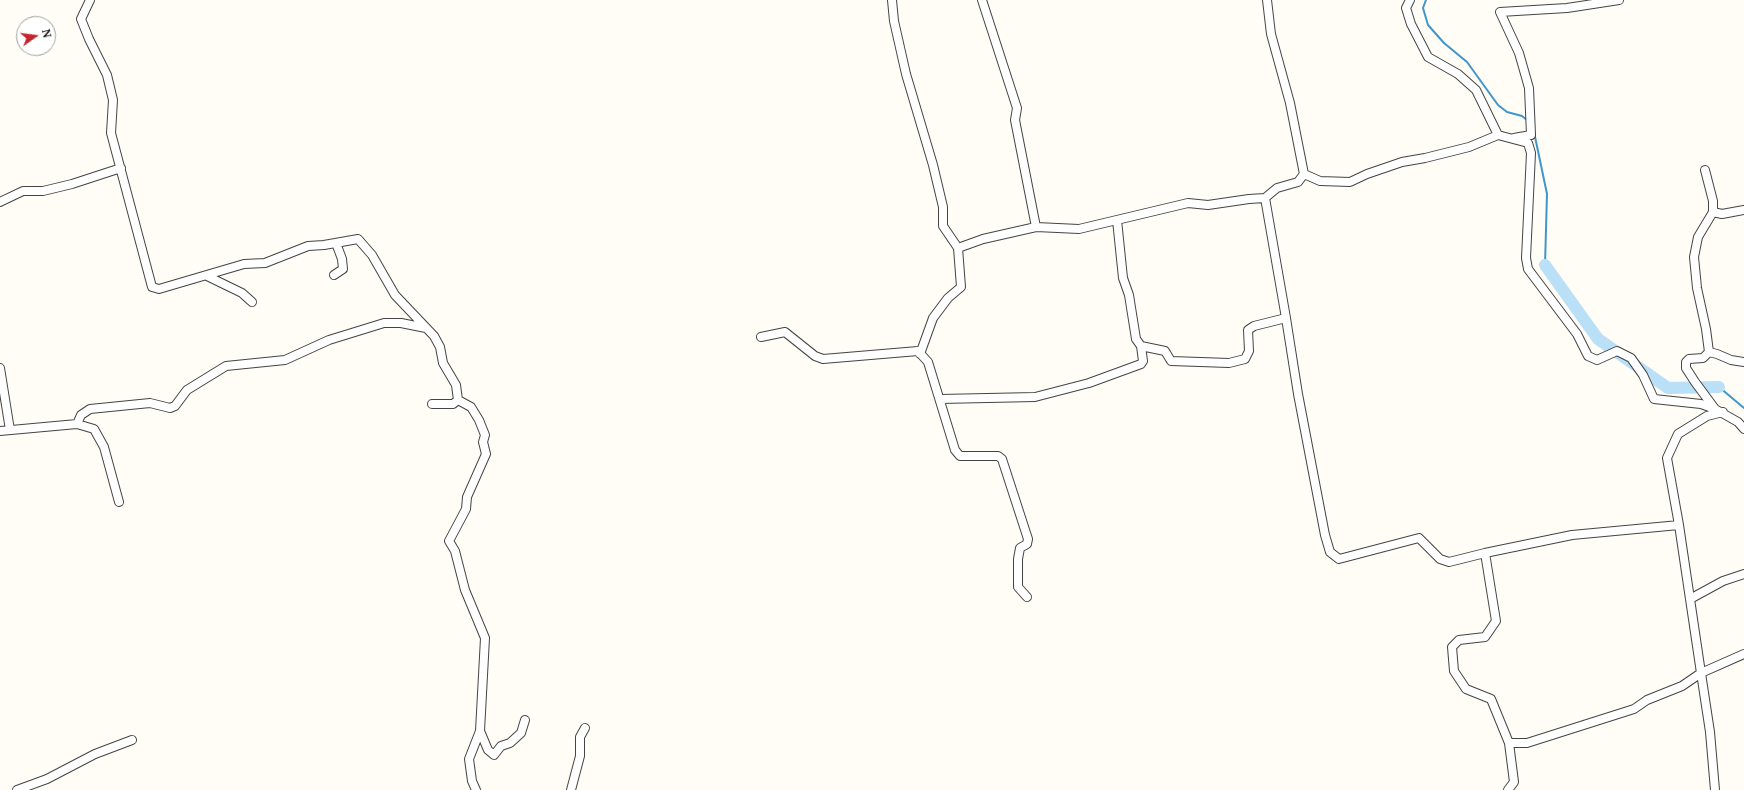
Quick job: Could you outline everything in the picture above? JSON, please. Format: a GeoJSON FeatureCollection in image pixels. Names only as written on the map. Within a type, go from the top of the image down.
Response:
{"type":"FeatureCollection","features":[{"type":"Feature","properties":{"kind":"street"},"geometry":{"type":"LineString","coordinates":[[90,0],[81,19],[107,75],[112,100],[111,133],[152,287],[159,289],[244,264],[265,263],[308,246],[358,239],[372,255],[395,295],[434,336],[440,347],[443,363],[456,385],[458,400]]}},
{"type":"Feature","properties":{"kind":"street"},"geometry":{"type":"LineString","coordinates":[[892,0],[894,21],[906,74],[933,166],[943,207],[943,226],[958,248],[961,287],[948,298],[933,318],[920,354]]}},
{"type":"Feature","properties":{"kind":"street"},"geometry":{"type":"LineString","coordinates":[[982,0],[1017,108],[1015,120],[1036,227]]}},
{"type":"Feature","properties":{"kind":"street"},"geometry":{"type":"LineString","coordinates":[[958,248],[983,239],[1036,227],[1079,228],[1188,202],[1208,205],[1249,198],[1265,198],[1277,188],[1298,182],[1304,174],[1290,103],[1271,34],[1268,0]]}},
{"type":"Feature","properties":{"kind":"street"},"geometry":{"type":"LineString","coordinates":[[1410,0],[1406,8],[1411,24],[1428,57],[1458,74],[1476,90],[1498,135]]}},
{"type":"Feature","properties":{"kind":"street"},"geometry":{"type":"LineString","coordinates":[[1512,139],[1531,135],[1529,88],[1519,54],[1500,12],[1567,8],[1619,0]]}},
{"type":"Feature","properties":{"kind":"street"},"geometry":{"type":"LineString","coordinates":[[1304,174],[1320,181],[1350,182],[1367,174],[1402,162],[1470,147],[1498,135],[1528,143],[1531,153],[1526,258],[1528,269],[1577,334],[1588,356],[1597,360],[1617,352],[1631,358],[1643,375],[1654,399],[1701,404],[1715,408],[1738,422],[1744,429]]}},
{"type":"Feature","properties":{"kind":"street"},"geometry":{"type":"LineString","coordinates":[[0,202],[23,191],[43,191],[72,184],[121,168]]}},
{"type":"Feature","properties":{"kind":"street"},"geometry":{"type":"LineString","coordinates":[[1705,170],[1713,201],[1713,212],[1698,237],[1694,257],[1697,288],[1706,329],[1709,352]]}},
{"type":"Feature","properties":{"kind":"street"},"geometry":{"type":"LineString","coordinates":[[1265,198],[1318,506],[1330,552],[1339,559],[1418,538],[1440,559],[1449,562],[1572,535],[1679,525]]}},
{"type":"Feature","properties":{"kind":"street"},"geometry":{"type":"LineString","coordinates":[[1713,212],[1722,214],[1744,210]]}},
{"type":"Feature","properties":{"kind":"street"},"geometry":{"type":"LineString","coordinates":[[940,399],[1035,397],[1089,383],[1141,364],[1143,361],[1141,346],[1136,339],[1129,295],[1123,278],[1117,220]]}},
{"type":"Feature","properties":{"kind":"street"},"geometry":{"type":"LineString","coordinates":[[334,275],[343,269],[342,259],[336,243]]}},
{"type":"Feature","properties":{"kind":"street"},"geometry":{"type":"LineString","coordinates":[[207,276],[242,293],[252,302]]}},
{"type":"Feature","properties":{"kind":"street"},"geometry":{"type":"LineString","coordinates":[[1141,346],[1165,351],[1171,361],[1229,363],[1245,359],[1249,351],[1248,330],[1254,326],[1286,318]]}},
{"type":"Feature","properties":{"kind":"street"},"geometry":{"type":"LineString","coordinates":[[77,424],[81,415],[90,409],[150,403],[170,408],[175,406],[187,390],[226,366],[285,360],[329,340],[384,323],[401,323],[426,328]]}},
{"type":"Feature","properties":{"kind":"street"},"geometry":{"type":"LineString","coordinates":[[761,337],[785,332],[815,356],[823,359],[918,351],[928,362],[955,450],[960,456],[998,456],[1002,459],[1028,539],[1027,544],[1020,548],[1018,559],[1018,587],[1027,597]]}},
{"type":"Feature","properties":{"kind":"street"},"geometry":{"type":"LineString","coordinates":[[1709,352],[1703,358],[1689,359],[1686,362],[1686,368],[1715,408]]}},
{"type":"Feature","properties":{"kind":"street"},"geometry":{"type":"LineString","coordinates":[[1709,352],[1731,360],[1744,362]]}},
{"type":"Feature","properties":{"kind":"street"},"geometry":{"type":"LineString","coordinates":[[0,368],[10,430]]}},
{"type":"Feature","properties":{"kind":"street"},"geometry":{"type":"LineString","coordinates":[[432,404],[453,404],[458,400]]}},
{"type":"Feature","properties":{"kind":"street"},"geometry":{"type":"LineString","coordinates":[[458,400],[471,407],[479,420],[485,435],[483,442],[486,454],[467,497],[466,509],[448,542],[455,551],[465,590],[484,638],[480,732],[469,759],[472,781],[476,790]]}},
{"type":"Feature","properties":{"kind":"street"},"geometry":{"type":"LineString","coordinates":[[1715,790],[1710,732],[1679,525],[1667,458],[1678,434],[1707,416],[1723,412]]}},
{"type":"Feature","properties":{"kind":"street"},"geometry":{"type":"LineString","coordinates":[[0,431],[77,424],[94,429],[104,448],[119,502]]}},
{"type":"Feature","properties":{"kind":"street"},"geometry":{"type":"LineString","coordinates":[[1485,553],[1496,621],[1485,637],[1459,640],[1452,647],[1454,671],[1466,689],[1491,699],[1509,743],[1514,782],[1508,790]]}},
{"type":"Feature","properties":{"kind":"street"},"geometry":{"type":"LineString","coordinates":[[1690,600],[1723,581],[1744,574]]}},
{"type":"Feature","properties":{"kind":"street"},"geometry":{"type":"LineString","coordinates":[[1509,743],[1527,743],[1634,709],[1647,700],[1682,686],[1701,673],[1744,654]]}},
{"type":"Feature","properties":{"kind":"street"},"geometry":{"type":"LineString","coordinates":[[480,732],[488,750],[494,755],[501,746],[510,743],[521,732],[525,720]]}},
{"type":"Feature","properties":{"kind":"street"},"geometry":{"type":"LineString","coordinates":[[571,790],[580,756],[580,737],[585,728]]}},
{"type":"Feature","properties":{"kind":"street"},"geometry":{"type":"LineString","coordinates":[[17,790],[47,779],[94,754],[132,740]]}},
{"type":"Feature","properties":{"kind":"waterway"},"geometry":{"type":"LineString","coordinates":[[1426,0],[1423,8],[1428,25],[1444,43],[1467,62],[1498,105],[1507,112],[1522,116],[1527,120]]}},
{"type":"Feature","properties":{"kind":"waterway"},"geometry":{"type":"LineString","coordinates":[[1534,132],[1547,194],[1545,265]]}},
{"type":"Feature","properties":{"kind":"waterway"},"geometry":{"type":"LineString","coordinates":[[1545,265],[1598,339],[1668,388],[1719,387]]}},
{"type":"Feature","properties":{"kind":"waterway"},"geometry":{"type":"LineString","coordinates":[[1719,387],[1744,408]]}}]}
